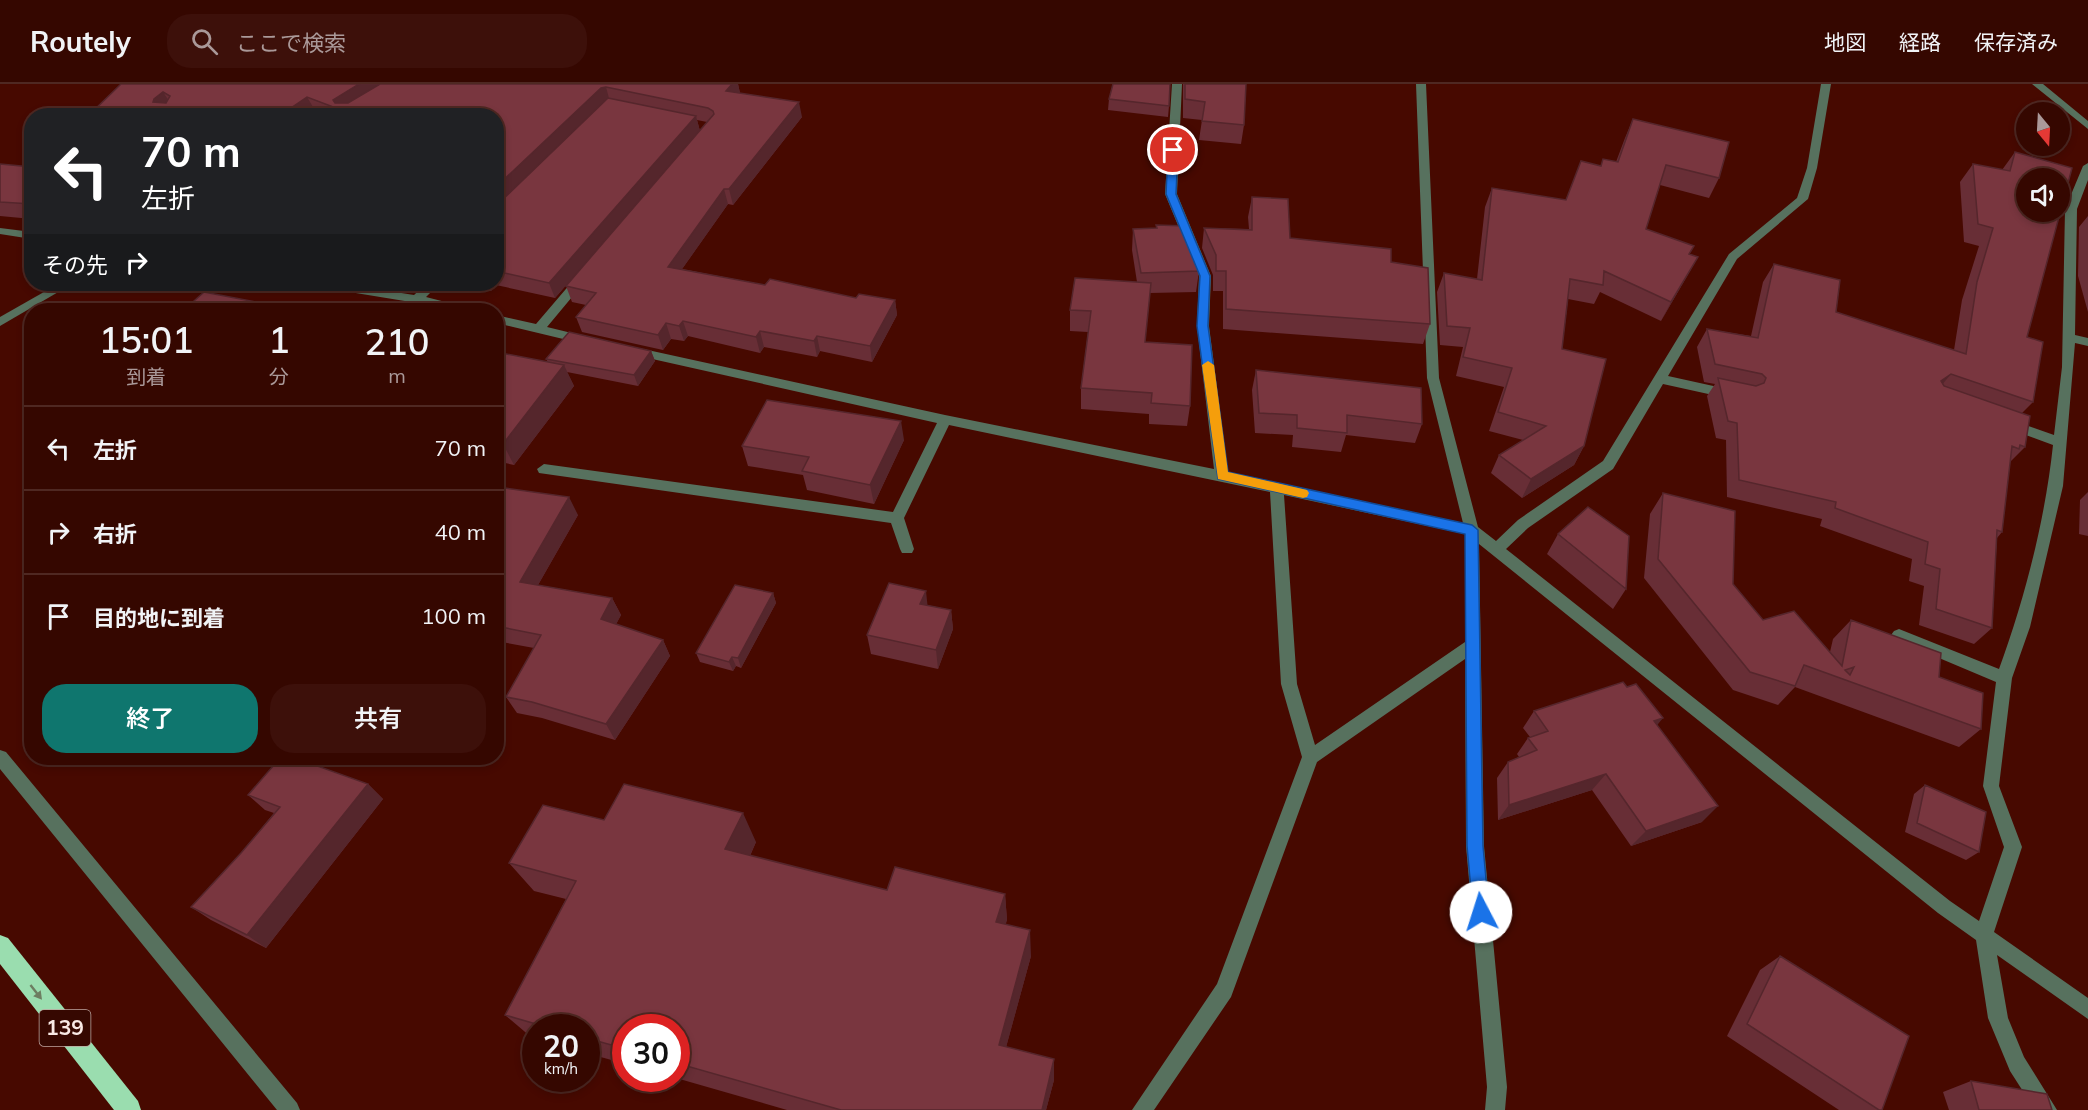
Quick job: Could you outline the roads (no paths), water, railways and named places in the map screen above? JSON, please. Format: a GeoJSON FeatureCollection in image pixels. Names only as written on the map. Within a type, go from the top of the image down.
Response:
{"type":"FeatureCollection","features":[{"type":"Feature","properties":{"kind":"highway","name":"139"},"geometry":{"type":"LineString","coordinates":[[0,946],[129,1110]]}},
{"type":"Feature","properties":{"kind":"street"},"geometry":{"type":"LineString","coordinates":[[1177,84],[1171,194],[1205,276],[1203,326],[1222,476]]}},
{"type":"Feature","properties":{"kind":"street"},"geometry":{"type":"LineString","coordinates":[[1421,84],[1433,378],[1472,530],[1475,846],[1497,1086],[1495,1110]]}},
{"type":"Feature","properties":{"kind":"street"},"geometry":{"type":"LineString","coordinates":[[1497,549],[1522,524],[1608,465],[1733,257],[1802,199],[1812,168],[1826,84]]}},
{"type":"Feature","properties":{"kind":"street"},"geometry":{"type":"LineString","coordinates":[[2037,84],[2088,126]]}},
{"type":"Feature","properties":{"kind":"street"},"geometry":{"type":"LineString","coordinates":[[2047,1110],[2017,1064],[1998,1018],[1984,935],[2013,847],[1991,786],[2004,678],[2027,605],[2056,486],[2068,367],[2071,209],[2088,166]]}},
{"type":"Feature","properties":{"kind":"street"},"geometry":{"type":"LineString","coordinates":[[0,231],[24,235]]}},
{"type":"Feature","properties":{"kind":"street"},"geometry":{"type":"LineString","coordinates":[[538,330],[590,268]]}},
{"type":"Feature","properties":{"kind":"street"},"geometry":{"type":"LineString","coordinates":[[33,303],[54,291]]}},
{"type":"Feature","properties":{"kind":"street"},"geometry":{"type":"LineString","coordinates":[[368,291],[433,303]]}},
{"type":"Feature","properties":{"kind":"street"},"geometry":{"type":"LineString","coordinates":[[417,299],[426,291]]}},
{"type":"Feature","properties":{"kind":"street"},"geometry":{"type":"LineString","coordinates":[[0,322],[24,308]]}},
{"type":"Feature","properties":{"kind":"street"},"geometry":{"type":"LineString","coordinates":[[504,321],[596,342]]}},
{"type":"Feature","properties":{"kind":"street"},"geometry":{"type":"LineString","coordinates":[[2067,338],[2088,342]]}},
{"type":"Feature","properties":{"kind":"street"},"geometry":{"type":"LineString","coordinates":[[619,348],[945,420],[1472,530],[1934,900],[2088,1009]]}},
{"type":"Feature","properties":{"kind":"street"},"geometry":{"type":"LineString","coordinates":[[1660,379],[1745,397]]}},
{"type":"Feature","properties":{"kind":"street"},"geometry":{"type":"LineString","coordinates":[[907,549],[897,518],[945,420]]}},
{"type":"Feature","properties":{"kind":"street"},"geometry":{"type":"LineString","coordinates":[[1997,420],[2060,442]]}},
{"type":"Feature","properties":{"kind":"street"},"geometry":{"type":"LineString","coordinates":[[544,469],[897,518]]}},
{"type":"Feature","properties":{"kind":"street"},"geometry":{"type":"LineString","coordinates":[[1277,488],[1289,684],[1310,757]]}},
{"type":"Feature","properties":{"kind":"street"},"geometry":{"type":"LineString","coordinates":[[1899,635],[2004,678]]}},
{"type":"Feature","properties":{"kind":"street"},"geometry":{"type":"LineString","coordinates":[[1142,1110],[1224,990],[1310,757],[1473,645]]}},
{"type":"Feature","properties":{"kind":"street"},"geometry":{"type":"LineString","coordinates":[[0,757],[290,1110]]}}]}
